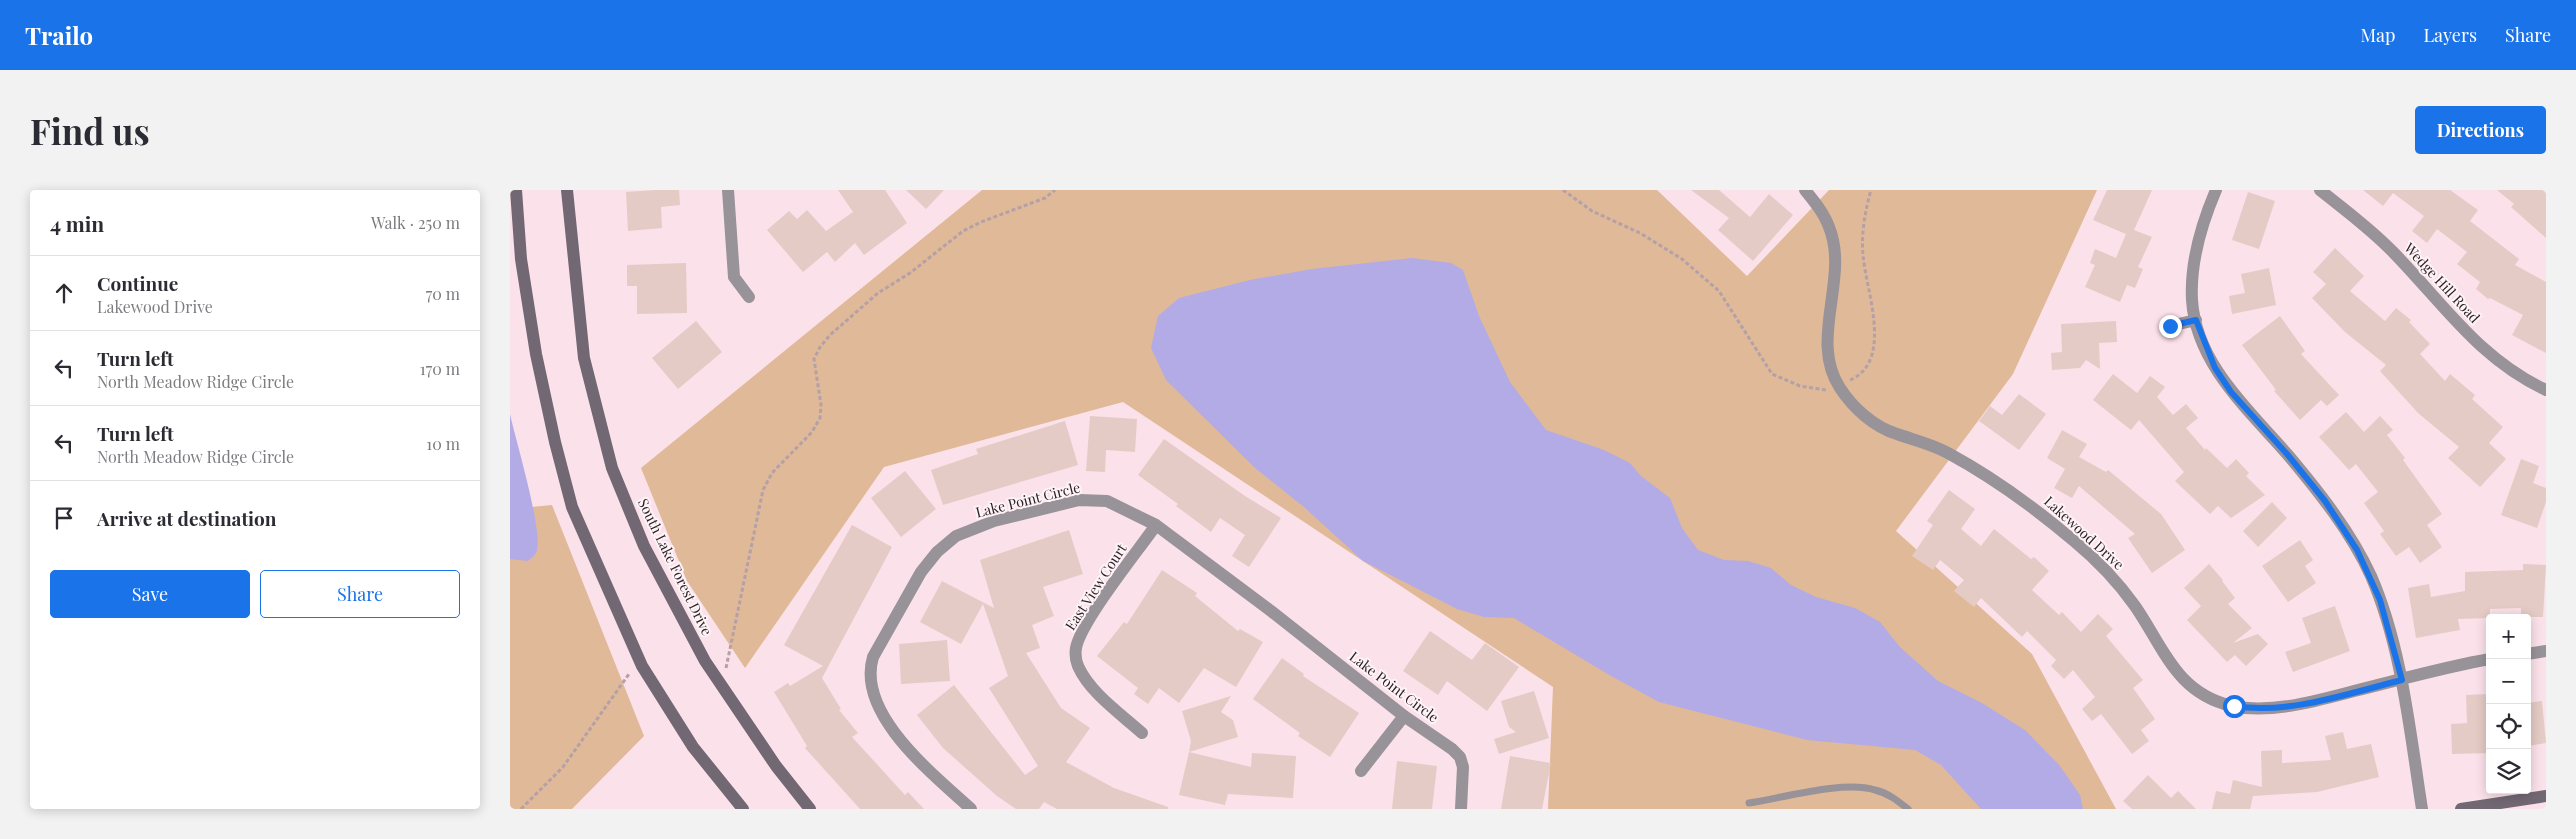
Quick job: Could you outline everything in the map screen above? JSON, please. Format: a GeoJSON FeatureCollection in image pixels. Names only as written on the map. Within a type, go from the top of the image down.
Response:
{"type":"FeatureCollection","features":[{"type":"Feature","properties":{"kind":"main road"},"geometry":{"type":"LineString","coordinates":[[516,190],[521,259],[536,354],[555,442],[572,507],[642,666],[693,747],[743,809]]}},
{"type":"Feature","properties":{"kind":"main road","name":"South Lake Forest Drive"},"geometry":{"type":"LineString","coordinates":[[567,190],[584,358],[612,468],[644,546],[705,662],[776,766],[810,809]]}},
{"type":"Feature","properties":{"kind":"main road"},"geometry":{"type":"LineString","coordinates":[[2461,809],[2546,796]]}},
{"type":"Feature","properties":{"kind":"street"},"geometry":{"type":"LineString","coordinates":[[728,190],[734,277],[748,297]]}},
{"type":"Feature","properties":{"kind":"street","name":"Lakewood Drive"},"geometry":{"type":"LineString","coordinates":[[1805,190],[1822,212],[1830,229],[1834,246],[1835,264],[1829,331],[1829,363],[1840,388],[1876,425],[1894,434],[1939,448],[1977,469],[2026,502],[2076,542],[2118,585],[2136,608],[2173,668],[2185,683],[2199,693],[2216,702],[2249,708],[2293,705],[2486,660]]}},
{"type":"Feature","properties":{"kind":"street"},"geometry":{"type":"LineString","coordinates":[[2216,190],[2195,252],[2192,300],[2196,320],[2215,368],[2231,392],[2287,454],[2325,501],[2357,550],[2380,600],[2402,680],[2422,809]]}},
{"type":"Feature","properties":{"kind":"street","name":"Wedge Hill Road"},"geometry":{"type":"LineString","coordinates":[[2320,190],[2393,252],[2489,355],[2523,379],[2546,390]]}},
{"type":"Feature","properties":{"kind":"street"},"geometry":{"type":"LineString","coordinates":[[2170,326],[2196,320]]}},
{"type":"Feature","properties":{"kind":"street","name":"Lake Point Circle"},"geometry":{"type":"LineString","coordinates":[[972,809],[926,767],[881,715],[874,700],[870,682],[873,657],[921,572],[937,552],[956,536],[994,521],[1079,500],[1106,501],[1156,525],[1271,611],[1404,716],[1452,749],[1460,757],[1463,767],[1462,809]]}},
{"type":"Feature","properties":{"kind":"street","name":"East View Court"},"geometry":{"type":"LineString","coordinates":[[1142,733],[1112,706],[1082,674],[1078,664],[1076,647],[1088,621],[1156,525]]}},
{"type":"Feature","properties":{"kind":"street"},"geometry":{"type":"LineString","coordinates":[[2531,653],[2546,651]]}},
{"type":"Feature","properties":{"kind":"street"},"geometry":{"type":"LineString","coordinates":[[1361,771],[1404,716]]}},
{"type":"Feature","properties":{"kind":"lane"},"geometry":{"type":"LineString","coordinates":[[1749,803],[1843,787],[1874,789],[1894,798],[1908,809]]}},
{"type":"Feature","properties":{"kind":"path"},"geometry":{"type":"LineString","coordinates":[[725,674],[763,490],[772,473],[812,432],[820,418],[821,405],[814,359],[820,347],[878,293],[910,273],[963,231],[981,222],[1045,198],[1056,190]]}},
{"type":"Feature","properties":{"kind":"path"},"geometry":{"type":"LineString","coordinates":[[1563,190],[1592,211],[1640,233],[1682,260],[1719,291],[1772,374],[1800,386],[1828,390]]}},
{"type":"Feature","properties":{"kind":"path"},"geometry":{"type":"LineString","coordinates":[[1843,383],[1858,377],[1870,362],[1875,338],[1863,255],[1864,226],[1871,190]]}},
{"type":"Feature","properties":{"kind":"path"},"geometry":{"type":"LineString","coordinates":[[521,809],[563,767],[629,674]]}},
{"type":"Feature","properties":{"kind":"shaded area"},"geometry":{"type":"Polygon","coordinates":[[[982,190],[1657,190],[1747,276],[1829,190],[2097,190],[2013,374],[1896,531],[2032,654],[2116,809],[1548,809],[1553,687],[1123,402],[884,467],[745,668],[687,581],[641,468],[982,190]]]}},
{"type":"Feature","properties":{"kind":"shaded area"},"geometry":{"type":"Polygon","coordinates":[[[1412,258],[1451,263],[1463,270],[1479,316],[1510,382],[1546,430],[1604,450],[1630,463],[1641,476],[1670,498],[1682,528],[1698,550],[1724,560],[1748,561],[1771,568],[1791,585],[1816,597],[1855,608],[1880,622],[1900,647],[1938,681],[1982,703],[2025,730],[2060,766],[2080,795],[2083,809],[1981,809],[1941,765],[1915,750],[1807,740],[1659,702],[1611,676],[1514,618],[1484,617],[1457,609],[1363,561],[1304,507],[1255,468],[1166,380],[1151,348],[1158,316],[1179,298],[1250,280],[1312,269],[1412,258]]]}},
{"type":"Feature","properties":{"kind":"shaded area"},"geometry":{"type":"Polygon","coordinates":[[[510,414],[533,508],[538,543],[536,553],[528,561],[510,559],[510,414]]]}},
{"type":"Feature","properties":{"kind":"shaded area"},"geometry":{"type":"Polygon","coordinates":[[[552,505],[644,736],[572,809],[510,809],[510,509],[552,505]]]}},
{"type":"Feature","properties":{"kind":"building"},"geometry":{"type":"Polygon","coordinates":[[[679,190],[680,205],[661,207],[662,228],[628,231],[626,192],[679,190]]]}},
{"type":"Feature","properties":{"kind":"building"},"geometry":{"type":"Polygon","coordinates":[[[838,190],[885,190],[907,223],[864,255],[855,243],[835,262],[827,252],[803,272],[767,230],[789,211],[797,219],[807,210],[826,231],[853,212],[838,190]]]}},
{"type":"Feature","properties":{"kind":"building"},"geometry":{"type":"Polygon","coordinates":[[[906,190],[944,190],[926,209],[906,190]]]}},
{"type":"Feature","properties":{"kind":"building"},"geometry":{"type":"Polygon","coordinates":[[[1691,190],[1719,190],[1750,217],[1769,194],[1793,215],[1753,261],[1718,230],[1729,218],[1691,190]]]}},
{"type":"Feature","properties":{"kind":"building"},"geometry":{"type":"Polygon","coordinates":[[[2107,190],[2152,190],[2134,230],[2152,237],[2138,267],[2143,269],[2135,288],[2127,285],[2120,302],[2085,287],[2095,265],[2090,263],[2095,249],[2116,258],[2126,234],[2093,220],[2107,190]]]}},
{"type":"Feature","properties":{"kind":"building"},"geometry":{"type":"Polygon","coordinates":[[[2363,190],[2450,190],[2478,210],[2470,221],[2519,259],[2515,265],[2546,282],[2546,353],[2512,335],[2523,315],[2490,298],[2488,299],[2476,289],[2480,282],[2457,264],[2467,252],[2437,229],[2427,243],[2412,231],[2424,216],[2393,193],[2383,206],[2363,190]]]}},
{"type":"Feature","properties":{"kind":"building"},"geometry":{"type":"Polygon","coordinates":[[[2497,190],[2546,190],[2546,238],[2511,207],[2514,204],[2497,190]]]}},
{"type":"Feature","properties":{"kind":"building"},"geometry":{"type":"Polygon","coordinates":[[[2248,192],[2275,201],[2259,249],[2232,240],[2248,192]]]}},
{"type":"Feature","properties":{"kind":"building"},"geometry":{"type":"Polygon","coordinates":[[[2335,248],[2364,276],[2350,291],[2385,321],[2396,308],[2411,320],[2409,322],[2430,344],[2420,354],[2445,381],[2450,374],[2475,395],[2472,399],[2503,427],[2489,443],[2506,459],[2480,487],[2448,458],[2459,447],[2418,413],[2380,371],[2386,365],[2345,332],[2312,298],[2326,284],[2313,272],[2335,248]]]}},
{"type":"Feature","properties":{"kind":"building"},"geometry":{"type":"Polygon","coordinates":[[[686,263],[687,313],[637,314],[637,286],[627,286],[627,265],[686,263]]]}},
{"type":"Feature","properties":{"kind":"building"},"geometry":{"type":"Polygon","coordinates":[[[2269,268],[2276,305],[2232,314],[2229,296],[2245,293],[2241,274],[2269,268]]]}},
{"type":"Feature","properties":{"kind":"building"},"geometry":{"type":"Polygon","coordinates":[[[2280,316],[2305,351],[2301,354],[2339,395],[2327,406],[2321,400],[2300,420],[2274,391],[2276,390],[2242,345],[2280,316]]]}},
{"type":"Feature","properties":{"kind":"building"},"geometry":{"type":"Polygon","coordinates":[[[696,321],[722,352],[678,389],[652,358],[696,321]]]}},
{"type":"Feature","properties":{"kind":"building"},"geometry":{"type":"Polygon","coordinates":[[[2116,321],[2117,342],[2099,343],[2100,369],[2086,360],[2080,368],[2052,370],[2051,353],[2062,352],[2061,324],[2116,321]]]}},
{"type":"Feature","properties":{"kind":"building"},"geometry":{"type":"Polygon","coordinates":[[[2113,374],[2137,393],[2150,376],[2165,387],[2157,397],[2173,415],[2186,404],[2198,418],[2186,428],[2205,450],[2206,448],[2227,468],[2236,459],[2249,473],[2246,476],[2265,495],[2231,518],[2218,506],[2210,514],[2175,481],[2184,472],[2139,420],[2131,430],[2093,400],[2113,374]]]}},
{"type":"Feature","properties":{"kind":"building"},"geometry":{"type":"Polygon","coordinates":[[[2019,394],[2046,414],[2019,450],[1979,421],[1990,406],[2002,415],[2019,394]]]}},
{"type":"Feature","properties":{"kind":"building"},"geometry":{"type":"Polygon","coordinates":[[[2346,412],[2364,432],[2380,416],[2393,430],[2387,435],[2405,458],[2403,460],[2442,514],[2427,525],[2442,547],[2420,563],[2409,547],[2396,556],[2380,534],[2384,531],[2364,503],[2378,492],[2356,464],[2349,470],[2319,437],[2346,412]]]}},
{"type":"Feature","properties":{"kind":"building"},"geometry":{"type":"Polygon","coordinates":[[[1090,416],[1137,419],[1135,452],[1106,450],[1105,472],[1086,471],[1090,416]]]}},
{"type":"Feature","properties":{"kind":"building"},"geometry":{"type":"Polygon","coordinates":[[[1065,421],[1078,465],[943,505],[931,470],[978,454],[976,449],[1065,421]]]}},
{"type":"Feature","properties":{"kind":"building"},"geometry":{"type":"Polygon","coordinates":[[[2062,430],[2087,444],[2079,457],[2106,472],[2108,470],[2161,514],[2185,550],[2152,573],[2128,538],[2135,534],[2079,486],[2072,498],[2054,488],[2065,469],[2047,458],[2062,430]]]}},
{"type":"Feature","properties":{"kind":"building"},"geometry":{"type":"Polygon","coordinates":[[[1164,439],[1245,496],[1281,518],[1249,567],[1232,556],[1245,535],[1220,518],[1211,532],[1176,506],[1178,504],[1138,475],[1164,439]]]}},
{"type":"Feature","properties":{"kind":"building"},"geometry":{"type":"Polygon","coordinates":[[[2521,459],[2539,466],[2533,483],[2546,488],[2546,502],[2537,528],[2501,515],[2521,459]]]}},
{"type":"Feature","properties":{"kind":"building"},"geometry":{"type":"Polygon","coordinates":[[[905,471],[936,509],[901,537],[871,498],[905,471]]]}},
{"type":"Feature","properties":{"kind":"building"},"geometry":{"type":"Polygon","coordinates":[[[1949,490],[1975,509],[1961,529],[1981,546],[1994,529],[2031,559],[2034,557],[2049,571],[2032,590],[2059,615],[2062,612],[2081,632],[2098,614],[2113,629],[2106,636],[2143,680],[2133,688],[2155,719],[2141,730],[2149,741],[2132,754],[2101,714],[2092,721],[2082,709],[2095,697],[2073,670],[2064,679],[2051,666],[2056,660],[2027,631],[2022,637],[1981,598],[1974,607],[1954,591],[1964,580],[1940,560],[1933,570],[1912,556],[1933,525],[1927,521],[1949,490]]]}},
{"type":"Feature","properties":{"kind":"building"},"geometry":{"type":"Polygon","coordinates":[[[2272,502],[2287,518],[2258,547],[2243,531],[2272,502]]]}},
{"type":"Feature","properties":{"kind":"building"},"geometry":{"type":"Polygon","coordinates":[[[852,525],[892,547],[822,678],[841,709],[839,710],[858,733],[852,737],[905,795],[908,792],[924,809],[860,809],[805,748],[807,746],[774,692],[788,683],[790,686],[823,666],[784,645],[852,525]]]}},
{"type":"Feature","properties":{"kind":"building"},"geometry":{"type":"Polygon","coordinates":[[[1069,530],[1083,574],[1043,587],[1054,616],[1032,625],[1040,648],[1026,653],[1061,708],[1090,728],[1066,762],[1114,788],[1168,807],[1168,809],[1057,809],[1044,802],[1039,809],[1016,809],[997,796],[943,748],[917,715],[954,685],[1025,775],[1038,766],[989,688],[1008,676],[983,604],[961,644],[920,622],[942,581],[994,608],[980,560],[1069,530]]]}},
{"type":"Feature","properties":{"kind":"building"},"geometry":{"type":"Polygon","coordinates":[[[2300,540],[2313,560],[2305,566],[2316,583],[2288,602],[2262,566],[2300,540]]]}},
{"type":"Feature","properties":{"kind":"building"},"geometry":{"type":"Polygon","coordinates":[[[2209,564],[2235,598],[2228,604],[2252,628],[2233,643],[2258,634],[2268,644],[2246,666],[2235,655],[2227,662],[2187,620],[2201,606],[2184,588],[2209,564]]]}},
{"type":"Feature","properties":{"kind":"building"},"geometry":{"type":"Polygon","coordinates":[[[2523,564],[2546,565],[2543,617],[2531,617],[2531,614],[2521,614],[2521,608],[2490,609],[2490,614],[2486,614],[2486,618],[2458,619],[2460,630],[2416,638],[2408,588],[2429,584],[2431,597],[2465,591],[2465,572],[2523,570],[2523,564]]]}},
{"type":"Feature","properties":{"kind":"building"},"geometry":{"type":"Polygon","coordinates":[[[1162,570],[1197,593],[1195,596],[1238,631],[1240,629],[1263,642],[1236,687],[1204,668],[1179,703],[1159,688],[1148,704],[1134,694],[1138,688],[1097,656],[1124,622],[1127,624],[1162,570]]]}},
{"type":"Feature","properties":{"kind":"building"},"geometry":{"type":"Polygon","coordinates":[[[2335,606],[2350,651],[2293,672],[2285,652],[2311,643],[2302,618],[2335,606]]]}},
{"type":"Feature","properties":{"kind":"building"},"geometry":{"type":"Polygon","coordinates":[[[1430,631],[1472,660],[1485,643],[1519,667],[1487,711],[1447,681],[1438,695],[1403,671],[1430,631]]]}},
{"type":"Feature","properties":{"kind":"building"},"geometry":{"type":"Polygon","coordinates":[[[947,640],[950,681],[901,684],[899,644],[947,640]]]}},
{"type":"Feature","properties":{"kind":"building"},"geometry":{"type":"Polygon","coordinates":[[[1282,658],[1304,674],[1303,676],[1359,713],[1330,757],[1298,736],[1300,733],[1253,699],[1282,658]]]}},
{"type":"Feature","properties":{"kind":"building"},"geometry":{"type":"Polygon","coordinates":[[[1534,691],[1549,738],[1499,754],[1494,739],[1516,732],[1509,727],[1501,701],[1534,691]]]}},
{"type":"Feature","properties":{"kind":"building"},"geometry":{"type":"Polygon","coordinates":[[[2486,694],[2486,753],[2452,754],[2451,724],[2467,723],[2466,695],[2486,694]]]}},
{"type":"Feature","properties":{"kind":"building"},"geometry":{"type":"Polygon","coordinates":[[[1231,696],[1221,712],[1233,720],[1238,737],[1189,752],[1191,741],[1182,711],[1231,696]]]}},
{"type":"Feature","properties":{"kind":"building"},"geometry":{"type":"Polygon","coordinates":[[[2542,701],[2546,743],[2531,745],[2531,702],[2542,701]]]}},
{"type":"Feature","properties":{"kind":"building"},"geometry":{"type":"Polygon","coordinates":[[[2343,732],[2347,749],[2371,744],[2379,777],[2317,792],[2253,796],[2250,809],[2212,809],[2216,791],[2230,794],[2233,780],[2262,787],[2261,751],[2282,750],[2282,763],[2331,760],[2325,736],[2343,732]]]}},
{"type":"Feature","properties":{"kind":"building"},"geometry":{"type":"Polygon","coordinates":[[[1189,752],[1251,767],[1252,753],[1296,756],[1293,798],[1228,794],[1225,805],[1179,795],[1189,752]]]}},
{"type":"Feature","properties":{"kind":"building"},"geometry":{"type":"Polygon","coordinates":[[[1510,756],[1551,763],[1542,809],[1501,809],[1510,756]]]}},
{"type":"Feature","properties":{"kind":"building"},"geometry":{"type":"Polygon","coordinates":[[[1397,761],[1437,766],[1432,809],[1392,809],[1397,761]]]}},
{"type":"Feature","properties":{"kind":"building"},"geometry":{"type":"Polygon","coordinates":[[[2148,775],[2171,798],[2178,791],[2196,809],[2132,809],[2123,801],[2148,775]]]}},
{"type":"Feature","properties":{"kind":"route"},"geometry":{"type":"LineString","coordinates":[[2170,326],[2196,320],[2215,368],[2231,392],[2287,454],[2325,501],[2357,550],[2371,576],[2380,600],[2402,680],[2293,705],[2249,708],[2234,706]]}}]}
